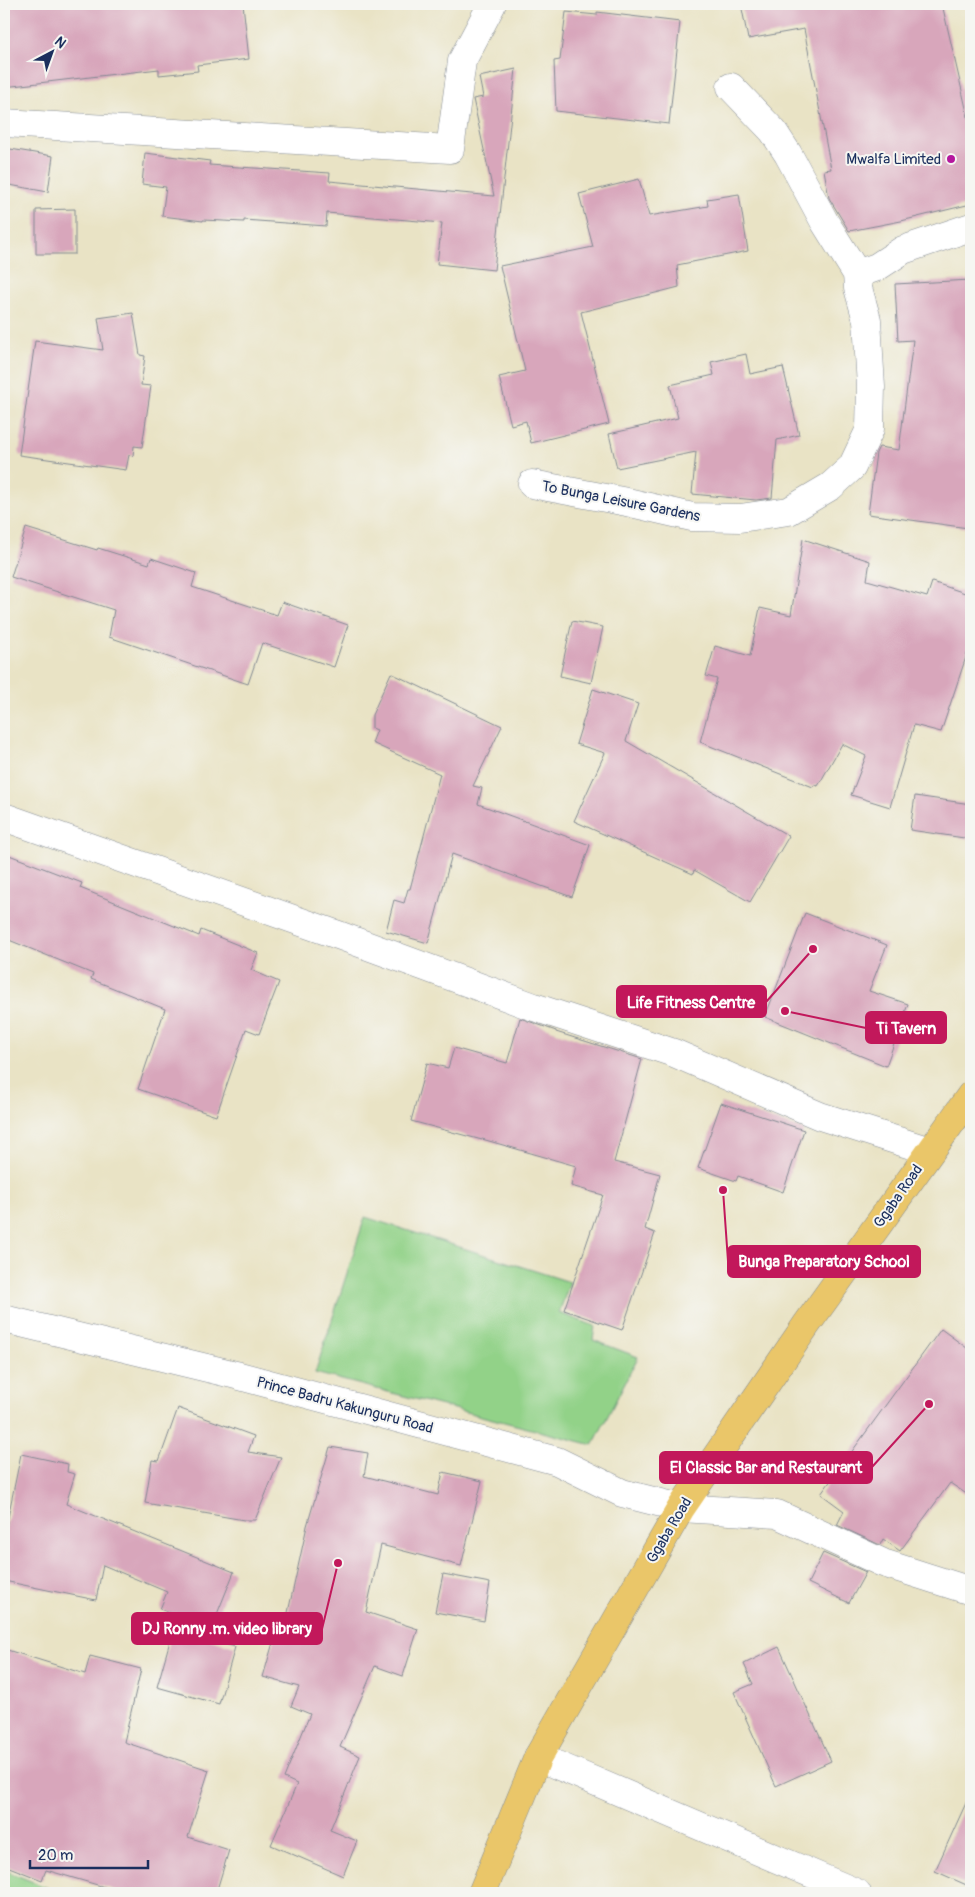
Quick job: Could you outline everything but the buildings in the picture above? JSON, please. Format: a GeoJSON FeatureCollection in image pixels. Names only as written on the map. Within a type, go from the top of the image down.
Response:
{"type":"FeatureCollection","features":[{"type":"Feature","properties":{"kind":"main road","name":"Ggaba Road"},"geometry":{"type":"LineString","coordinates":[[482,1893],[538,1757],[680,1508],[807,1324],[971,1095]]}},
{"type":"Feature","properties":{"kind":"street"},"geometry":{"type":"LineString","coordinates":[[4,123],[450,149],[462,61],[492,4]]}},
{"type":"Feature","properties":{"kind":"street"},"geometry":{"type":"LineString","coordinates":[[731,86],[773,131],[824,221],[857,274],[877,267],[903,250],[971,227]]}},
{"type":"Feature","properties":{"kind":"street","name":"To Bunga Leisure Gardens"},"geometry":{"type":"LineString","coordinates":[[532,484],[627,502],[692,517],[740,518],[789,510],[831,486],[852,467],[870,429],[871,387],[867,320],[858,288],[857,274]]}},
{"type":"Feature","properties":{"kind":"street"},"geometry":{"type":"LineString","coordinates":[[4,817],[332,932],[534,1007],[674,1053],[820,1116],[930,1151]]}},
{"type":"Feature","properties":{"kind":"street","name":"Prince Badru Kakunguru Road"},"geometry":{"type":"LineString","coordinates":[[4,1319],[236,1375],[557,1461],[622,1493],[680,1508],[777,1514],[883,1563],[971,1591]]}},
{"type":"Feature","properties":{"kind":"street"},"geometry":{"type":"LineString","coordinates":[[538,1757],[857,1893]]}},
{"type":"Feature","properties":{"kind":"green space"},"geometry":{"type":"Polygon","coordinates":[[[365,1217],[570,1282],[559,1313],[595,1326],[593,1340],[638,1357],[593,1445],[315,1373],[365,1217]]]}},
{"type":"Feature","properties":{"kind":"green space"},"geometry":{"type":"Polygon","coordinates":[[[4,1870],[60,1893],[4,1893],[4,1870]]]}},
{"type":"Feature","properties":{"kind":"place","name":"Mwalfa Limited"},"geometry":{"type":"Point","coordinates":[951,159]}},
{"type":"Feature","properties":{"kind":"place","name":"Life Fitness Centre"},"geometry":{"type":"Point","coordinates":[813,949]}},
{"type":"Feature","properties":{"kind":"place","name":"Ti Tavern"},"geometry":{"type":"Point","coordinates":[785,1011]}},
{"type":"Feature","properties":{"kind":"place","name":"Bunga Preparatory School"},"geometry":{"type":"Point","coordinates":[723,1190]}},
{"type":"Feature","properties":{"kind":"place","name":"El Classic Bar and Restaurant"},"geometry":{"type":"Point","coordinates":[929,1404]}},
{"type":"Feature","properties":{"kind":"place","name":"DJ Ronny .m. video library"},"geometry":{"type":"Point","coordinates":[338,1563]}}]}
